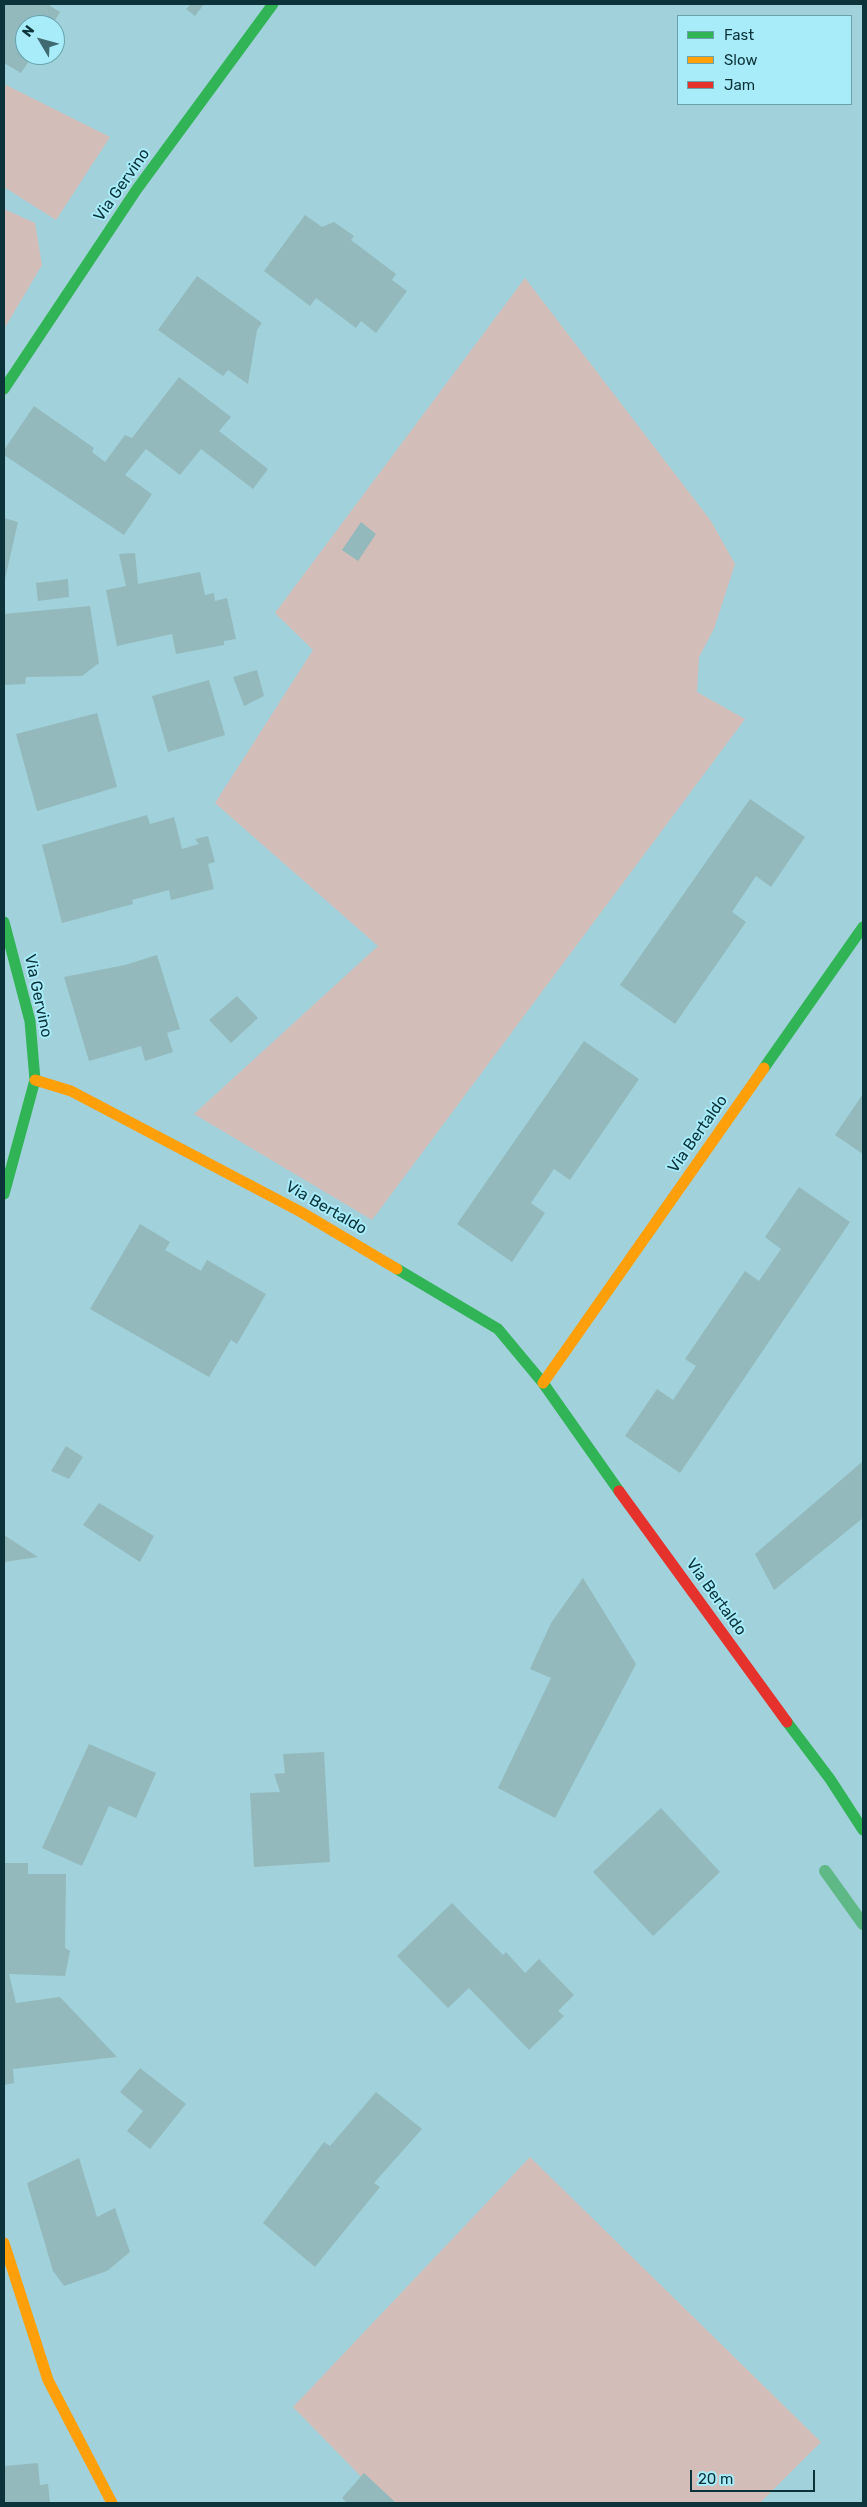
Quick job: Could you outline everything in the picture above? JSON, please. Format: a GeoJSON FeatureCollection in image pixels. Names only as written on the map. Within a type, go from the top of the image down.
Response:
{"type":"FeatureCollection","features":[{"type":"Feature","properties":{"kind":"street","name":"Via Gervino"},"geometry":{"type":"LineString","coordinates":[[4,389],[138,189],[272,4]]}},
{"type":"Feature","properties":{"kind":"street","name":"Via Gervino"},"geometry":{"type":"LineString","coordinates":[[4,922],[30,1020],[35,1080],[11,1174],[4,1194]]}},
{"type":"Feature","properties":{"kind":"street","name":"Via Bertaldo"},"geometry":{"type":"LineString","coordinates":[[543,1383],[863,927]]}},
{"type":"Feature","properties":{"kind":"street","name":"Via Bertaldo"},"geometry":{"type":"LineString","coordinates":[[35,1080],[71,1091],[301,1212],[498,1329],[543,1383],[679,1575],[830,1780],[863,1830]]}},
{"type":"Feature","properties":{"kind":"street"},"geometry":{"type":"LineString","coordinates":[[4,2243],[48,2380],[112,2503]]}},
{"type":"Feature","properties":{"kind":"shaded area"},"geometry":{"type":"Polygon","coordinates":[[[4,84],[110,137],[56,220],[4,187],[4,84]]]}},
{"type":"Feature","properties":{"kind":"shaded area"},"geometry":{"type":"Polygon","coordinates":[[[4,209],[35,223],[42,265],[4,329],[4,209]]]}},
{"type":"Feature","properties":{"kind":"shaded area"},"geometry":{"type":"Polygon","coordinates":[[[525,278],[711,521],[735,564],[714,629],[699,657],[697,692],[745,719],[372,1220],[194,1114],[378,946],[215,803],[313,650],[275,613],[525,278]]]}},
{"type":"Feature","properties":{"kind":"shaded area"},"geometry":{"type":"Polygon","coordinates":[[[530,2157],[821,2442],[760,2503],[387,2503],[293,2407],[530,2157]]]}},
{"type":"Feature","properties":{"kind":"building"},"geometry":{"type":"Polygon","coordinates":[[[4,4],[47,4],[60,12],[58,15],[15,15],[15,65],[26,65],[21,73],[4,63],[4,4]]]}},
{"type":"Feature","properties":{"kind":"building"},"geometry":{"type":"Polygon","coordinates":[[[191,4],[204,4],[195,16],[186,9],[191,4]]]}},
{"type":"Feature","properties":{"kind":"building"},"geometry":{"type":"Polygon","coordinates":[[[305,215],[322,227],[334,222],[354,236],[351,240],[396,274],[392,280],[407,291],[376,333],[361,321],[356,328],[316,298],[310,306],[264,271],[305,215]]]}},
{"type":"Feature","properties":{"kind":"building"},"geometry":{"type":"Polygon","coordinates":[[[197,276],[262,323],[257,330],[248,384],[228,370],[223,376],[158,330],[197,276]]]}},
{"type":"Feature","properties":{"kind":"building"},"geometry":{"type":"Polygon","coordinates":[[[179,377],[231,417],[219,431],[268,469],[253,489],[201,449],[180,475],[146,449],[125,475],[152,494],[124,535],[4,455],[4,450],[34,406],[94,448],[92,452],[105,462],[125,435],[132,438],[179,377]]]}},
{"type":"Feature","properties":{"kind":"building"},"geometry":{"type":"Polygon","coordinates":[[[4,518],[18,522],[5,579],[4,578],[4,518]]]}},
{"type":"Feature","properties":{"kind":"building"},"geometry":{"type":"Polygon","coordinates":[[[361,522],[376,534],[358,561],[342,550],[361,522]]]}},
{"type":"Feature","properties":{"kind":"building"},"geometry":{"type":"Polygon","coordinates":[[[135,553],[138,584],[200,572],[205,595],[214,593],[215,601],[227,598],[236,639],[224,641],[224,645],[176,654],[172,634],[117,646],[106,590],[126,586],[119,554],[135,553]]]}},
{"type":"Feature","properties":{"kind":"building"},"geometry":{"type":"Polygon","coordinates":[[[68,579],[69,597],[38,601],[36,583],[68,579]]]}},
{"type":"Feature","properties":{"kind":"building"},"geometry":{"type":"Polygon","coordinates":[[[90,606],[99,663],[82,676],[26,677],[25,684],[4,685],[4,614],[90,606]]]}},
{"type":"Feature","properties":{"kind":"building"},"geometry":{"type":"Polygon","coordinates":[[[257,670],[264,696],[244,706],[233,677],[257,670]]]}},
{"type":"Feature","properties":{"kind":"building"},"geometry":{"type":"Polygon","coordinates":[[[209,680],[225,735],[168,752],[152,696],[209,680]]]}},
{"type":"Feature","properties":{"kind":"building"},"geometry":{"type":"Polygon","coordinates":[[[97,713],[117,787],[37,811],[16,734],[97,713]]]}},
{"type":"Feature","properties":{"kind":"building"},"geometry":{"type":"Polygon","coordinates":[[[750,799],[805,837],[771,887],[756,876],[732,912],[746,922],[675,1024],[620,985],[750,799]]]}},
{"type":"Feature","properties":{"kind":"building"},"geometry":{"type":"Polygon","coordinates":[[[147,815],[150,824],[174,817],[182,849],[199,844],[195,839],[208,836],[215,862],[208,864],[214,889],[171,900],[169,890],[132,900],[133,904],[62,923],[42,845],[147,815]]]}},
{"type":"Feature","properties":{"kind":"building"},"geometry":{"type":"Polygon","coordinates":[[[157,955],[180,1029],[167,1033],[173,1052],[145,1061],[141,1046],[89,1061],[64,977],[125,965],[157,955]]]}},
{"type":"Feature","properties":{"kind":"building"},"geometry":{"type":"Polygon","coordinates":[[[237,996],[258,1018],[231,1043],[209,1020],[237,996]]]}},
{"type":"Feature","properties":{"kind":"building"},"geometry":{"type":"Polygon","coordinates":[[[584,1041],[639,1079],[570,1180],[554,1169],[531,1203],[545,1213],[512,1262],[457,1224],[584,1041]]]}},
{"type":"Feature","properties":{"kind":"building"},"geometry":{"type":"Polygon","coordinates":[[[863,1094],[863,1154],[835,1135],[863,1094]]]}},
{"type":"Feature","properties":{"kind":"building"},"geometry":{"type":"Polygon","coordinates":[[[799,1187],[850,1222],[680,1473],[625,1436],[657,1389],[673,1400],[696,1366],[685,1359],[745,1271],[759,1281],[781,1249],[765,1237],[799,1187]]]}},
{"type":"Feature","properties":{"kind":"building"},"geometry":{"type":"Polygon","coordinates":[[[140,1224],[170,1242],[165,1250],[201,1271],[207,1260],[266,1294],[237,1344],[231,1340],[209,1377],[90,1309],[140,1224]]]}},
{"type":"Feature","properties":{"kind":"building"},"geometry":{"type":"Polygon","coordinates":[[[66,1446],[83,1457],[69,1479],[51,1471],[66,1446]]]}},
{"type":"Feature","properties":{"kind":"building"},"geometry":{"type":"Polygon","coordinates":[[[863,1461],[863,1518],[774,1590],[755,1554],[863,1461]]]}},
{"type":"Feature","properties":{"kind":"building"},"geometry":{"type":"Polygon","coordinates":[[[99,1503],[154,1536],[140,1562],[83,1525],[99,1503]]]}},
{"type":"Feature","properties":{"kind":"building"},"geometry":{"type":"Polygon","coordinates":[[[4,1535],[38,1557],[4,1562],[4,1535]]]}},
{"type":"Feature","properties":{"kind":"building"},"geometry":{"type":"Polygon","coordinates":[[[583,1578],[636,1664],[555,1818],[498,1788],[551,1678],[530,1669],[551,1623],[583,1578]]]}},
{"type":"Feature","properties":{"kind":"building"},"geometry":{"type":"Polygon","coordinates":[[[89,1744],[156,1773],[136,1818],[109,1806],[82,1866],[42,1848],[89,1744]]]}},
{"type":"Feature","properties":{"kind":"building"},"geometry":{"type":"Polygon","coordinates":[[[324,1752],[330,1862],[254,1867],[250,1793],[280,1792],[274,1774],[285,1773],[283,1754],[324,1752]]]}},
{"type":"Feature","properties":{"kind":"building"},"geometry":{"type":"Polygon","coordinates":[[[661,1808],[720,1872],[653,1936],[593,1872],[661,1808]]]}},
{"type":"Feature","properties":{"kind":"building"},"geometry":{"type":"Polygon","coordinates":[[[4,1863],[28,1863],[28,1874],[66,1874],[65,1948],[70,1951],[65,1976],[9,1974],[16,2003],[60,1997],[117,2057],[13,2069],[14,2083],[4,2085],[4,1863]]]}},
{"type":"Feature","properties":{"kind":"building"},"geometry":{"type":"Polygon","coordinates":[[[452,1903],[503,1955],[506,1952],[525,1973],[539,1959],[574,1995],[558,2011],[564,2016],[529,2050],[469,1988],[448,2008],[397,1956],[452,1903]]]}},
{"type":"Feature","properties":{"kind":"building"},"geometry":{"type":"Polygon","coordinates":[[[140,2068],[186,2104],[150,2149],[127,2131],[143,2111],[120,2092],[140,2068]]]}},
{"type":"Feature","properties":{"kind":"building"},"geometry":{"type":"Polygon","coordinates":[[[376,2092],[422,2129],[374,2183],[380,2187],[315,2267],[263,2223],[324,2142],[330,2146],[376,2092]]]}},
{"type":"Feature","properties":{"kind":"building"},"geometry":{"type":"Polygon","coordinates":[[[79,2158],[97,2217],[115,2208],[130,2252],[107,2271],[64,2286],[53,2271],[27,2183],[79,2158]]]}},
{"type":"Feature","properties":{"kind":"building"},"geometry":{"type":"Polygon","coordinates":[[[38,2463],[40,2485],[48,2484],[50,2503],[4,2503],[4,2466],[38,2463]]]}},
{"type":"Feature","properties":{"kind":"building"},"geometry":{"type":"Polygon","coordinates":[[[364,2473],[396,2503],[347,2503],[342,2498],[364,2473]]]}},
{"type":"Feature","properties":{"kind":"waterway"},"geometry":{"type":"LineString","coordinates":[[825,1871],[863,1924]]}},
{"type":"Feature","properties":{"kind":"traffic: fast"},"geometry":{"type":"LineString","coordinates":[[4,389],[137,189],[273,4]]}},
{"type":"Feature","properties":{"kind":"traffic: fast"},"geometry":{"type":"LineString","coordinates":[[4,922],[30,1021],[35,1080],[4,1194]]}},
{"type":"Feature","properties":{"kind":"traffic: fast"},"geometry":{"type":"LineString","coordinates":[[764,1068],[863,927]]}},
{"type":"Feature","properties":{"kind":"traffic: fast"},"geometry":{"type":"LineString","coordinates":[[397,1269],[498,1329],[543,1383],[619,1491]]}},
{"type":"Feature","properties":{"kind":"traffic: fast"},"geometry":{"type":"LineString","coordinates":[[787,1722],[830,1779],[863,1830]]}},
{"type":"Feature","properties":{"kind":"traffic: slow"},"geometry":{"type":"LineString","coordinates":[[543,1383],[764,1068]]}},
{"type":"Feature","properties":{"kind":"traffic: slow"},"geometry":{"type":"LineString","coordinates":[[35,1080],[71,1091],[301,1212],[397,1269]]}},
{"type":"Feature","properties":{"kind":"traffic: slow"},"geometry":{"type":"LineString","coordinates":[[4,2243],[48,2380],[112,2503]]}},
{"type":"Feature","properties":{"kind":"traffic: jam"},"geometry":{"type":"LineString","coordinates":[[619,1491],[787,1722]]}}]}
